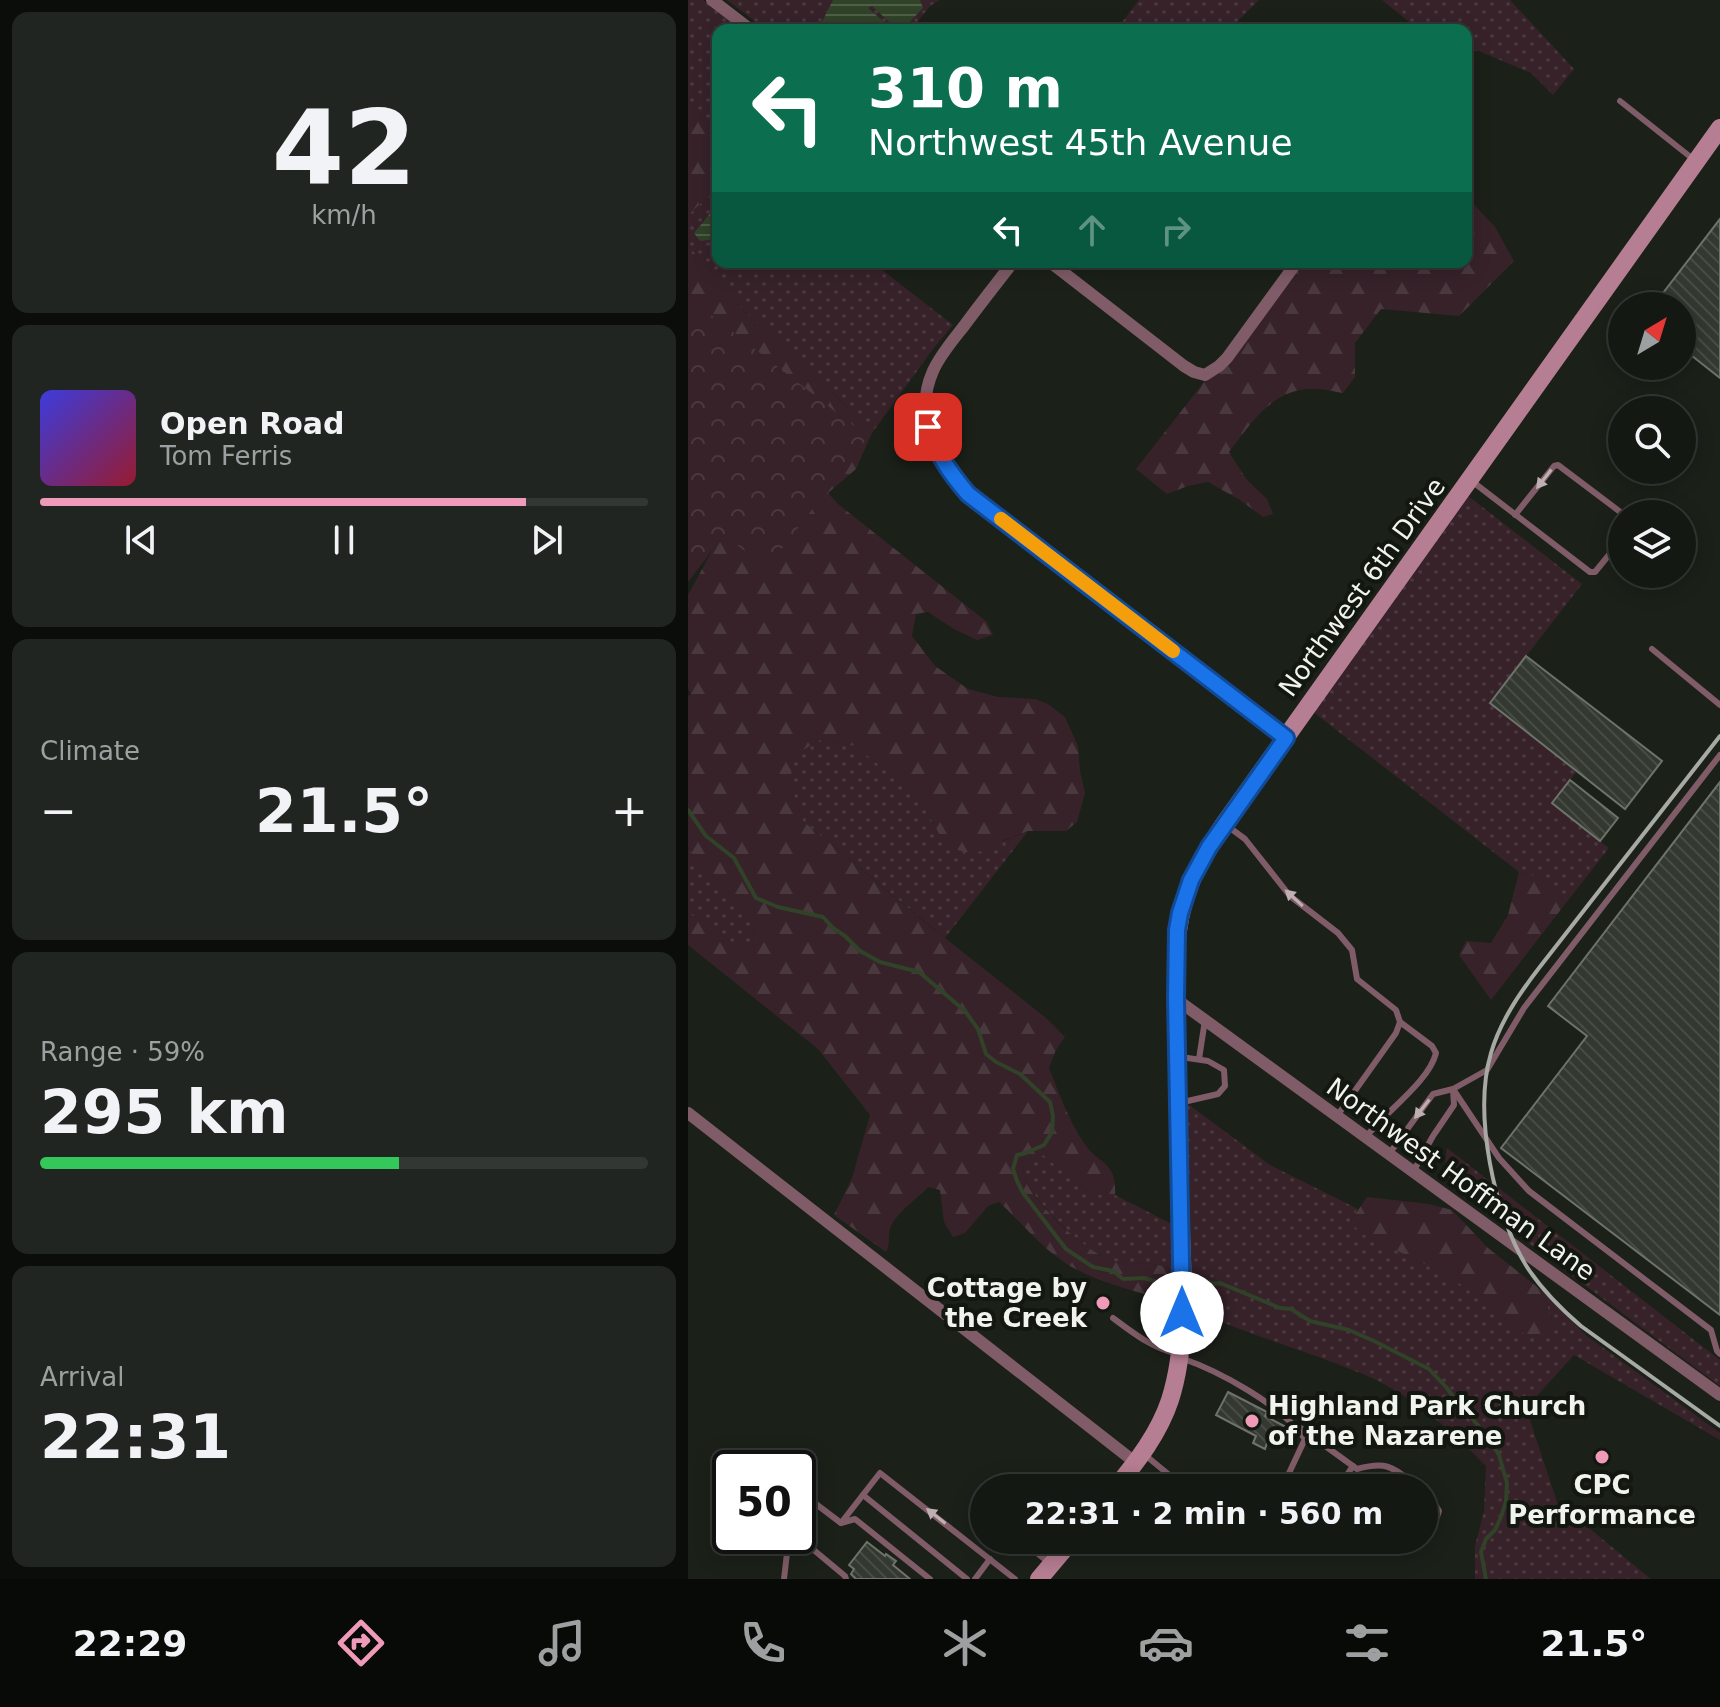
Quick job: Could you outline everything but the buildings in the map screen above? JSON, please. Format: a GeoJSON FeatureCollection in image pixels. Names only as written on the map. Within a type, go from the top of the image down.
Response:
{"type":"FeatureCollection","features":[{"type":"Feature","properties":{"kind":"main road","name":"Northwest 6th Drive"},"geometry":{"type":"LineString","coordinates":[[1126,1474],[1139,1458],[1166,1410],[1180,1356],[1182,1289],[1176,999],[1177,930],[1184,898],[1224,824],[1720,128]]}},
{"type":"Feature","properties":{"kind":"main road"},"geometry":{"type":"LineString","coordinates":[[1045,1572],[1060,1554]]}},
{"type":"Feature","properties":{"kind":"street"},"geometry":{"type":"LineString","coordinates":[[712,0],[743,24]]}},
{"type":"Feature","properties":{"kind":"street"},"geometry":{"type":"LineString","coordinates":[[1008,268],[945,350],[927,389],[925,408],[928,427],[949,471],[968,494],[1286,738]]}},
{"type":"Feature","properties":{"kind":"street"},"geometry":{"type":"LineString","coordinates":[[1058,268],[1180,363],[1205,375],[1227,358],[1293,268]]}},
{"type":"Feature","properties":{"kind":"street","name":"Northwest Hoffman Lane"},"geometry":{"type":"LineString","coordinates":[[1176,999],[1720,1395]]}},
{"type":"Feature","properties":{"kind":"street"},"geometry":{"type":"LineString","coordinates":[[688,1113],[1139,1458]]}},
{"type":"Feature","properties":{"kind":"lane"},"geometry":{"type":"LineString","coordinates":[[1620,101],[1696,162]]}},
{"type":"Feature","properties":{"kind":"lane"},"geometry":{"type":"LineString","coordinates":[[1515,515],[1558,465],[1608,503]]}},
{"type":"Feature","properties":{"kind":"lane"},"geometry":{"type":"LineString","coordinates":[[1470,480],[1590,572],[1595,572],[1608,556]]}},
{"type":"Feature","properties":{"kind":"lane"},"geometry":{"type":"LineString","coordinates":[[1652,649],[1720,705]]}},
{"type":"Feature","properties":{"kind":"lane"},"geometry":{"type":"LineString","coordinates":[[1389,1154],[1433,1094],[1453,1089],[1487,1070],[1524,1008],[1720,755]]}},
{"type":"Feature","properties":{"kind":"lane"},"geometry":{"type":"LineString","coordinates":[[1224,824],[1245,839],[1290,896],[1338,933],[1352,950],[1357,979],[1396,1010],[1400,1022],[1432,1046],[1436,1053],[1434,1061],[1412,1090],[1375,1124],[1366,1137]]}},
{"type":"Feature","properties":{"kind":"lane"},"geometry":{"type":"LineString","coordinates":[[1199,1059],[1205,1020]]}},
{"type":"Feature","properties":{"kind":"lane"},"geometry":{"type":"LineString","coordinates":[[1337,1116],[1396,1033],[1400,1022]]}},
{"type":"Feature","properties":{"kind":"lane"},"geometry":{"type":"LineString","coordinates":[[1177,1056],[1208,1061],[1224,1070],[1225,1086],[1218,1094],[1178,1104]]}},
{"type":"Feature","properties":{"kind":"lane"},"geometry":{"type":"LineString","coordinates":[[1413,1172],[1454,1105],[1453,1089]]}},
{"type":"Feature","properties":{"kind":"lane"},"geometry":{"type":"LineString","coordinates":[[1453,1089],[1499,1158],[1529,1191],[1711,1330],[1720,1354]]}},
{"type":"Feature","properties":{"kind":"lane"},"geometry":{"type":"LineString","coordinates":[[1113,1318],[1161,1349],[1213,1370],[1281,1413],[1357,1469],[1372,1465],[1388,1466],[1399,1474]]}},
{"type":"Feature","properties":{"kind":"lane"},"geometry":{"type":"LineString","coordinates":[[1288,1474],[1305,1439],[1296,1425]]}},
{"type":"Feature","properties":{"kind":"lane"},"geometry":{"type":"LineString","coordinates":[[1139,1458],[1164,1474]]}},
{"type":"Feature","properties":{"kind":"lane"},"geometry":{"type":"LineString","coordinates":[[1348,1474],[1353,1466]]}},
{"type":"Feature","properties":{"kind":"lane"},"geometry":{"type":"LineString","coordinates":[[841,1523],[880,1473],[1015,1579]]}},
{"type":"Feature","properties":{"kind":"lane"},"geometry":{"type":"LineString","coordinates":[[863,1495],[967,1579]]}},
{"type":"Feature","properties":{"kind":"lane"},"geometry":{"type":"LineString","coordinates":[[816,1504],[841,1523]]}},
{"type":"Feature","properties":{"kind":"lane"},"geometry":{"type":"LineString","coordinates":[[841,1523],[855,1519],[930,1579]]}},
{"type":"Feature","properties":{"kind":"lane"},"geometry":{"type":"LineString","coordinates":[[816,1552],[846,1578]]}},
{"type":"Feature","properties":{"kind":"lane"},"geometry":{"type":"LineString","coordinates":[[787,1554],[784,1575],[793,1579]]}},
{"type":"Feature","properties":{"kind":"lane"},"geometry":{"type":"LineString","coordinates":[[1035,1554],[1045,1572]]}},
{"type":"Feature","properties":{"kind":"lane"},"geometry":{"type":"LineString","coordinates":[[975,1579],[990,1559]]}},
{"type":"Feature","properties":{"kind":"green space"},"geometry":{"type":"Polygon","coordinates":[[[688,0],[703,0],[734,24],[712,24],[712,135],[688,103],[688,0]]]}},
{"type":"Feature","properties":{"kind":"green space"},"geometry":{"type":"Polygon","coordinates":[[[727,0],[940,0],[930,6],[916,24],[758,24],[727,0]]]}},
{"type":"Feature","properties":{"kind":"green space"},"geometry":{"type":"Polygon","coordinates":[[[1139,0],[1259,0],[1235,24],[1121,24],[1139,0]]]}},
{"type":"Feature","properties":{"kind":"green space"},"geometry":{"type":"Polygon","coordinates":[[[1382,0],[1510,0],[1574,69],[1553,95],[1531,73],[1472,50],[1472,24],[1412,24],[1382,0]]]}},
{"type":"Feature","properties":{"kind":"green space"},"geometry":{"type":"Polygon","coordinates":[[[688,103],[712,135],[712,193],[688,215],[688,103]]]}},
{"type":"Feature","properties":{"kind":"green space"},"geometry":{"type":"Polygon","coordinates":[[[712,193],[712,268],[880,268],[953,325],[872,433],[744,311],[688,245],[688,215],[712,193]]]}},
{"type":"Feature","properties":{"kind":"green space"},"geometry":{"type":"Polygon","coordinates":[[[1472,202],[1495,227],[1514,261],[1459,316],[1381,309],[1355,343],[1355,377],[1343,393],[1318,389],[1289,393],[1256,418],[1229,452],[1247,480],[1267,499],[1273,514],[1263,517],[1208,482],[1167,494],[1136,469],[1288,268],[1472,268],[1472,202]]]}},
{"type":"Feature","properties":{"kind":"green space"},"geometry":{"type":"Polygon","coordinates":[[[688,245],[744,311],[872,433],[856,469],[828,493],[987,622],[993,635],[977,640],[928,612],[916,614],[912,636],[935,666],[968,689],[998,697],[1035,699],[1048,704],[1065,717],[1078,746],[1085,793],[1077,822],[1066,831],[1028,831],[1004,840],[989,851],[966,852],[946,847],[925,807],[899,780],[855,746],[819,740],[792,757],[791,787],[803,821],[1046,1018],[1065,1037],[1049,1068],[1079,1134],[1089,1150],[1110,1169],[1115,1195],[1092,1195],[1042,1154],[1021,1161],[1027,1183],[1056,1220],[1094,1252],[1118,1262],[1153,1264],[1174,1271],[1171,1302],[1107,1282],[1070,1266],[1042,1244],[999,1202],[988,1206],[965,1233],[953,1237],[944,1222],[940,1190],[929,1187],[894,1221],[886,1252],[834,1215],[852,1178],[870,1115],[818,1049],[688,945],[688,914],[701,919],[737,946],[752,947],[754,927],[725,887],[700,864],[688,847],[688,696],[691,694],[688,689],[688,595],[724,534],[688,536],[688,245]]]}},
{"type":"Feature","properties":{"kind":"green space"},"geometry":{"type":"Polygon","coordinates":[[[688,297],[868,437],[767,568],[724,535],[688,582],[688,297]]]}},
{"type":"Feature","properties":{"kind":"green space"},"geometry":{"type":"Polygon","coordinates":[[[1468,496],[1582,584],[1490,703],[1577,771],[1552,804],[1609,848],[1566,903],[1538,877],[1519,872],[1312,711],[1468,496]]]}},
{"type":"Feature","properties":{"kind":"green space"},"geometry":{"type":"Polygon","coordinates":[[[819,740],[855,746],[899,780],[925,807],[934,825],[988,851],[1028,831],[945,938],[803,821],[791,787],[791,757],[819,740]]]}},
{"type":"Feature","properties":{"kind":"green space"},"geometry":{"type":"Polygon","coordinates":[[[688,847],[700,864],[725,887],[754,927],[752,948],[737,946],[701,919],[688,914],[688,847]]]}},
{"type":"Feature","properties":{"kind":"green space"},"geometry":{"type":"Polygon","coordinates":[[[1519,872],[1538,877],[1566,903],[1491,1000],[1459,955],[1466,941],[1491,943],[1508,915],[1519,872]]]}},
{"type":"Feature","properties":{"kind":"green space"},"geometry":{"type":"Polygon","coordinates":[[[1184,1101],[1270,1165],[1358,1209],[1350,1222],[1363,1234],[1453,1278],[1529,1337],[1556,1328],[1540,1289],[1587,1336],[1720,1433],[1720,1440],[1574,1355],[1526,1408],[1557,1502],[1651,1579],[1475,1579],[1475,1546],[1484,1511],[1486,1466],[1461,1441],[1420,1407],[1370,1377],[1190,1308],[1190,1188],[1184,1101]]]}},
{"type":"Feature","properties":{"kind":"green space"},"geometry":{"type":"Polygon","coordinates":[[[1447,1148],[1720,1360],[1720,1386],[1464,1195],[1447,1175],[1447,1148]]]}},
{"type":"Feature","properties":{"kind":"green space"},"geometry":{"type":"Polygon","coordinates":[[[1042,1154],[1092,1195],[1115,1195],[1172,1224],[1174,1271],[1160,1265],[1118,1262],[1107,1258],[1068,1231],[1044,1207],[1026,1180],[1021,1161],[1042,1154]]]}},
{"type":"Feature","properties":{"kind":"green space"},"geometry":{"type":"Polygon","coordinates":[[[1367,1197],[1429,1204],[1452,1210],[1488,1248],[1540,1289],[1556,1328],[1529,1337],[1453,1278],[1363,1234],[1350,1222],[1367,1197]]]}},
{"type":"Feature","properties":{"kind":"shaded area"},"geometry":{"type":"Polygon","coordinates":[[[833,0],[920,0],[923,8],[908,24],[892,24],[872,6],[868,8],[887,24],[821,24],[833,0]]]}},
{"type":"Feature","properties":{"kind":"shaded area"},"geometry":{"type":"Polygon","coordinates":[[[712,211],[712,240],[700,241],[694,233],[712,211]]]}},
{"type":"Feature","properties":{"kind":"waterway"},"geometry":{"type":"LineString","coordinates":[[688,810],[706,836],[734,858],[756,898],[778,907],[823,917],[860,951],[880,962],[919,972],[965,1011],[978,1029],[986,1054],[1020,1074],[1050,1102],[1052,1132],[1044,1145],[1017,1155],[1013,1169],[1023,1193],[1066,1249],[1093,1267],[1113,1271],[1123,1279],[1144,1278],[1168,1285]]}},
{"type":"Feature","properties":{"kind":"waterway"},"geometry":{"type":"LineString","coordinates":[[1197,1284],[1207,1281],[1220,1283],[1280,1308],[1291,1309],[1310,1321],[1349,1330],[1429,1369],[1485,1433],[1499,1455],[1507,1483],[1501,1517],[1481,1552],[1486,1579]]}},
{"type":"Feature","properties":{"kind":"railway"},"geometry":{"type":"LineString","coordinates":[[1720,736],[1517,998],[1499,1030],[1491,1053],[1484,1105],[1496,1192],[1515,1245],[1527,1267],[1552,1298],[1581,1326],[1720,1426]]}},
{"type":"Feature","properties":{"kind":"slow traffic"},"geometry":{"type":"LineString","coordinates":[[1001,519],[1173,651]]}},
{"type":"Feature","properties":{"kind":"place","name":"Cottage by the Creek"},"geometry":{"type":"Point","coordinates":[1103,1303]}},
{"type":"Feature","properties":{"kind":"place","name":"Highland Park Church of the Nazarene"},"geometry":{"type":"Point","coordinates":[1252,1421]}},
{"type":"Feature","properties":{"kind":"place","name":"CPC Performance"},"geometry":{"type":"Point","coordinates":[1602,1457]}},
{"type":"Feature","properties":{"kind":"route"},"geometry":{"type":"LineString","coordinates":[[928,427],[949,471],[968,494],[1286,738],[1209,847],[1191,880],[1180,913],[1176,999],[1182,1313]]}}]}
